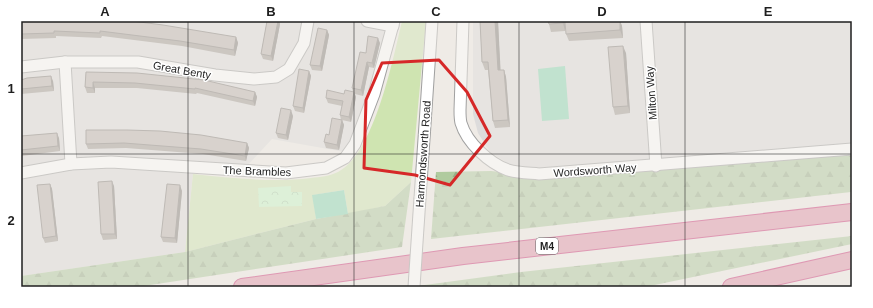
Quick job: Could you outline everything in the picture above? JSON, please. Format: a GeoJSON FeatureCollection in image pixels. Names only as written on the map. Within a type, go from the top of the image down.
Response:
{"type":"FeatureCollection","features":[{"type":"Feature","properties":{"kind":"highway","name":"M4"},"geometry":{"type":"LineString","coordinates":[[242,287],[470,255],[852,212]]}},
{"type":"Feature","properties":{"kind":"highway"},"geometry":{"type":"LineString","coordinates":[[731,287],[852,260]]}},
{"type":"Feature","properties":{"kind":"street","name":"Great Benty"},"geometry":{"type":"LineString","coordinates":[[21,66],[65,62],[138,62],[215,75],[254,79],[276,77],[289,69],[304,42],[308,21]]}},
{"type":"Feature","properties":{"kind":"street"},"geometry":{"type":"LineString","coordinates":[[367,21],[393,23]]}},
{"type":"Feature","properties":{"kind":"street","name":"Harmondsworth Road"},"geometry":{"type":"LineString","coordinates":[[414,287],[432,21]]}},
{"type":"Feature","properties":{"kind":"street","name":"Wordsworth Way"},"geometry":{"type":"LineString","coordinates":[[462,21],[461,123],[473,144],[494,164],[510,170],[539,174],[656,166],[852,149]]}},
{"type":"Feature","properties":{"kind":"street","name":"Milton Way"},"geometry":{"type":"LineString","coordinates":[[646,21],[656,166]]}},
{"type":"Feature","properties":{"kind":"street","name":"The Brambles"},"geometry":{"type":"LineString","coordinates":[[21,173],[71,164],[111,162],[286,174],[326,168],[336,164],[345,158],[355,144],[374,94],[393,23]]}},
{"type":"Feature","properties":{"kind":"street"},"geometry":{"type":"LineString","coordinates":[[65,62],[71,164]]}},
{"type":"Feature","properties":{"kind":"highlighted area"},"geometry":{"type":"Polygon","coordinates":[[[439,60],[467,92],[490,136],[450,185],[415,175],[364,168],[366,100],[382,63],[439,60]]]}},
{"type":"Feature","properties":{"kind":"shaded area"},"geometry":{"type":"Polygon","coordinates":[[[21,21],[388,21],[381,57],[364,112],[345,152],[272,139],[246,167],[191,161],[193,174],[185,252],[21,276],[21,21]]]}},
{"type":"Feature","properties":{"kind":"shaded area"},"geometry":{"type":"Polygon","coordinates":[[[473,21],[852,21],[852,153],[541,171],[512,166],[490,152],[478,133],[473,114],[473,21]]]}},
{"type":"Feature","properties":{"kind":"green space"},"geometry":{"type":"Polygon","coordinates":[[[402,21],[426,21],[411,182],[385,206],[348,214],[344,190],[313,195],[316,219],[185,252],[193,174],[252,179],[296,179],[321,177],[332,174],[338,172],[351,162],[362,146],[372,126],[380,104],[402,21]]]}},
{"type":"Feature","properties":{"kind":"green space"},"geometry":{"type":"Polygon","coordinates":[[[565,66],[569,119],[542,121],[538,69],[565,66]]]}},
{"type":"Feature","properties":{"kind":"green space"},"geometry":{"type":"Polygon","coordinates":[[[852,153],[851,192],[431,239],[436,172],[491,171],[510,173],[852,153]]]}},
{"type":"Feature","properties":{"kind":"green space"},"geometry":{"type":"Polygon","coordinates":[[[411,182],[402,247],[137,287],[21,287],[21,276],[185,252],[316,219],[385,206],[411,182]]]}},
{"type":"Feature","properties":{"kind":"green space"},"geometry":{"type":"Polygon","coordinates":[[[291,186],[291,192],[302,192],[302,206],[259,207],[258,188],[291,186]]]}},
{"type":"Feature","properties":{"kind":"green space"},"geometry":{"type":"Polygon","coordinates":[[[344,190],[348,214],[316,219],[312,195],[344,190]]]}},
{"type":"Feature","properties":{"kind":"green space"},"geometry":{"type":"Polygon","coordinates":[[[852,236],[852,244],[645,287],[410,287],[521,272],[852,236]]]}},
{"type":"Feature","properties":{"kind":"building"},"geometry":{"type":"Polygon","coordinates":[[[21,21],[132,21],[236,37],[234,50],[180,41],[100,31],[100,33],[54,31],[54,33],[21,34],[21,21]]]}},
{"type":"Feature","properties":{"kind":"building"},"geometry":{"type":"Polygon","coordinates":[[[267,21],[278,21],[271,56],[261,54],[267,21]]]}},
{"type":"Feature","properties":{"kind":"building"},"geometry":{"type":"Polygon","coordinates":[[[480,21],[495,21],[498,70],[504,70],[508,120],[493,121],[488,62],[482,62],[480,21]]]}},
{"type":"Feature","properties":{"kind":"building"},"geometry":{"type":"Polygon","coordinates":[[[548,21],[563,21],[563,23],[549,24],[548,21]]]}},
{"type":"Feature","properties":{"kind":"building"},"geometry":{"type":"Polygon","coordinates":[[[620,21],[620,30],[566,34],[565,22],[620,21]]]}},
{"type":"Feature","properties":{"kind":"building"},"geometry":{"type":"Polygon","coordinates":[[[318,28],[327,30],[320,66],[310,65],[318,28]]]}},
{"type":"Feature","properties":{"kind":"building"},"geometry":{"type":"Polygon","coordinates":[[[368,36],[378,38],[372,63],[367,62],[361,90],[352,88],[360,52],[366,53],[368,36]]]}},
{"type":"Feature","properties":{"kind":"building"},"geometry":{"type":"Polygon","coordinates":[[[623,46],[628,106],[613,107],[608,47],[623,46]]]}},
{"type":"Feature","properties":{"kind":"building"},"geometry":{"type":"Polygon","coordinates":[[[299,69],[309,71],[303,108],[293,106],[299,69]]]}},
{"type":"Feature","properties":{"kind":"building"},"geometry":{"type":"Polygon","coordinates":[[[86,72],[137,73],[204,80],[255,92],[253,101],[195,88],[135,83],[93,82],[93,88],[85,87],[86,72]]]}},
{"type":"Feature","properties":{"kind":"building"},"geometry":{"type":"Polygon","coordinates":[[[51,76],[52,86],[21,89],[21,80],[51,76]]]}},
{"type":"Feature","properties":{"kind":"building"},"geometry":{"type":"Polygon","coordinates":[[[327,90],[344,94],[345,90],[354,92],[349,117],[340,115],[343,101],[326,98],[327,90]]]}},
{"type":"Feature","properties":{"kind":"building"},"geometry":{"type":"Polygon","coordinates":[[[281,108],[291,110],[286,135],[276,133],[281,108]]]}},
{"type":"Feature","properties":{"kind":"building"},"geometry":{"type":"Polygon","coordinates":[[[332,118],[342,120],[337,145],[324,142],[326,134],[329,135],[332,118]]]}},
{"type":"Feature","properties":{"kind":"building"},"geometry":{"type":"Polygon","coordinates":[[[86,130],[160,131],[201,135],[247,143],[245,156],[201,149],[124,143],[86,144],[86,130]]]}},
{"type":"Feature","properties":{"kind":"building"},"geometry":{"type":"Polygon","coordinates":[[[57,133],[58,146],[21,150],[21,136],[57,133]]]}},
{"type":"Feature","properties":{"kind":"building"},"geometry":{"type":"Polygon","coordinates":[[[112,181],[115,234],[101,234],[98,182],[112,181]]]}},
{"type":"Feature","properties":{"kind":"building"},"geometry":{"type":"Polygon","coordinates":[[[50,184],[56,236],[43,238],[37,185],[50,184]]]}},
{"type":"Feature","properties":{"kind":"building"},"geometry":{"type":"Polygon","coordinates":[[[167,184],[180,185],[175,238],[161,237],[167,184]]]}}]}
